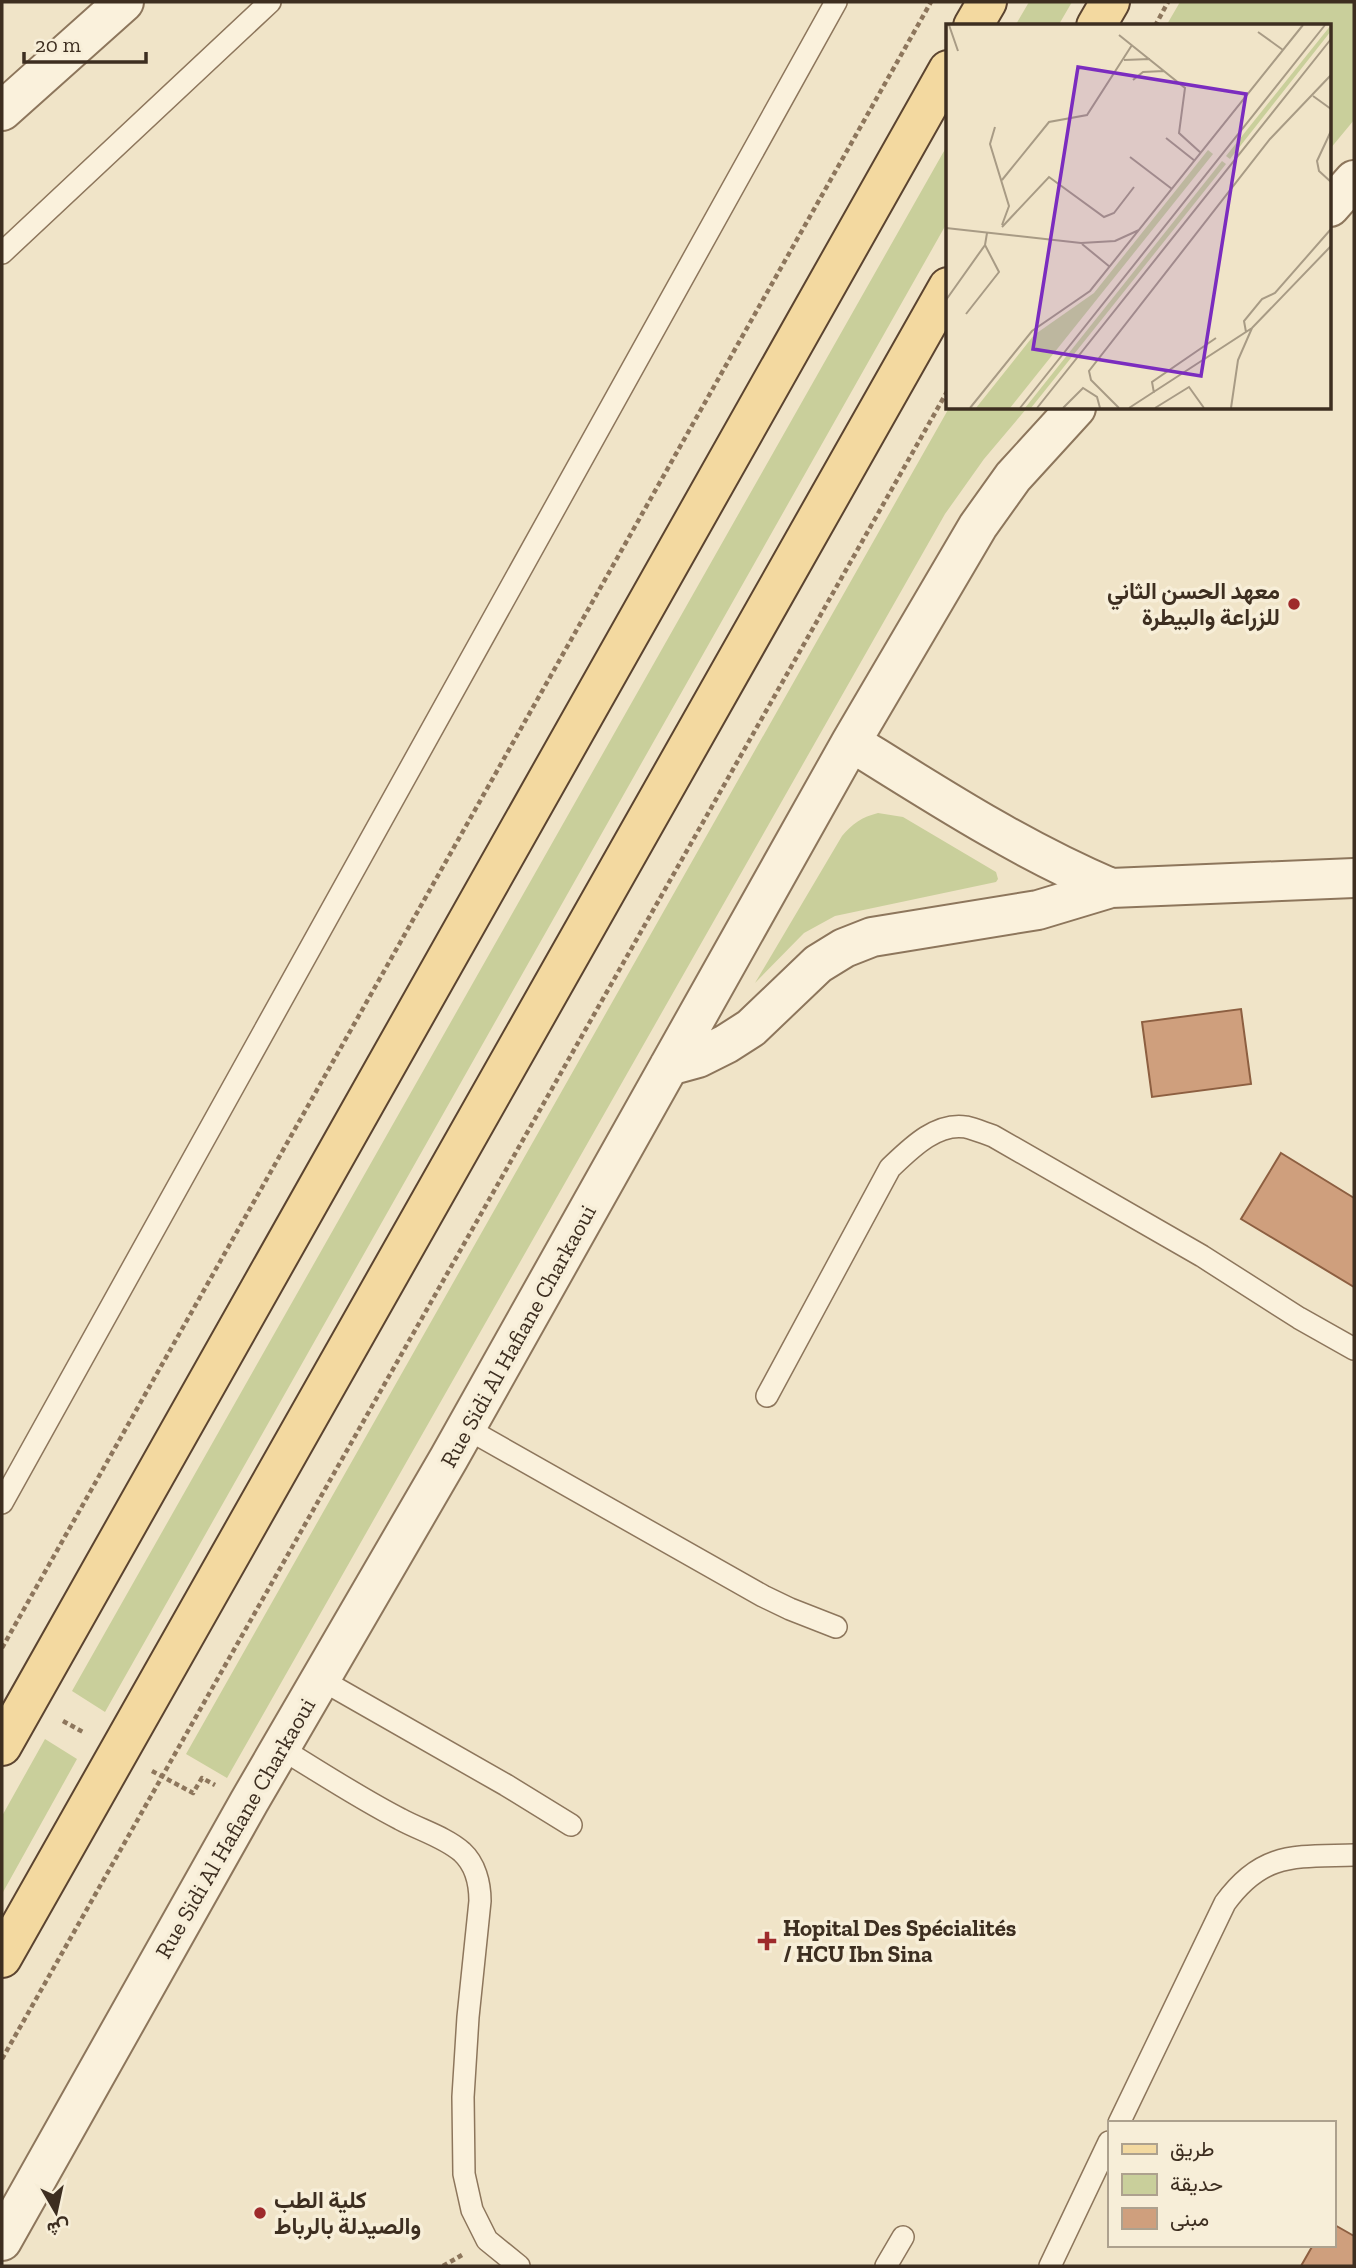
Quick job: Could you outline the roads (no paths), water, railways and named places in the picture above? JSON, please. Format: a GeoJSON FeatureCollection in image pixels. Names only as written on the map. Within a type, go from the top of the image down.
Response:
{"type":"FeatureCollection","features":[{"type":"Feature","properties":{"kind":"main road"},"geometry":{"type":"LineString","coordinates":[[974,24],[987,2]]}},
{"type":"Feature","properties":{"kind":"main road"},"geometry":{"type":"LineString","coordinates":[[1097,24],[1110,2]]}},
{"type":"Feature","properties":{"kind":"main road"},"geometry":{"type":"LineString","coordinates":[[2,1746],[946,75]]}},
{"type":"Feature","properties":{"kind":"main road"},"geometry":{"type":"LineString","coordinates":[[2,1958],[946,290]]}},
{"type":"Feature","properties":{"kind":"street"},"geometry":{"type":"LineString","coordinates":[[2,111],[124,2]]}},
{"type":"Feature","properties":{"kind":"street"},"geometry":{"type":"LineString","coordinates":[[1332,204],[1354,180]]}},
{"type":"Feature","properties":{"kind":"street","name":"Rue Sidi Al Hafiane Charkaoui"},"geometry":{"type":"LineString","coordinates":[[2,2241],[280,1748],[466,1428],[851,742],[978,526],[1013,477],[1074,410]]}},
{"type":"Feature","properties":{"kind":"street"},"geometry":{"type":"LineString","coordinates":[[851,742],[1015,842],[1111,888]]}},
{"type":"Feature","properties":{"kind":"street"},"geometry":{"type":"LineString","coordinates":[[669,1066],[698,1058],[726,1044],[751,1028],[818,964],[844,948],[872,937],[1038,910],[1111,888],[1354,878]]}},
{"type":"Feature","properties":{"kind":"lane"},"geometry":{"type":"LineString","coordinates":[[2,253],[270,2]]}},
{"type":"Feature","properties":{"kind":"lane"},"geometry":{"type":"LineString","coordinates":[[2,1503],[836,2]]}},
{"type":"Feature","properties":{"kind":"lane"},"geometry":{"type":"LineString","coordinates":[[767,1396],[890,1168],[918,1142],[944,1129],[965,1127],[993,1136],[1202,1256],[1299,1318],[1354,1349]]}},
{"type":"Feature","properties":{"kind":"lane"},"geometry":{"type":"LineString","coordinates":[[466,1428],[763,1596],[836,1627]]}},
{"type":"Feature","properties":{"kind":"lane"},"geometry":{"type":"LineString","coordinates":[[320,1679],[571,1825]]}},
{"type":"Feature","properties":{"kind":"lane"},"geometry":{"type":"LineString","coordinates":[[280,1748],[399,1819],[449,1842],[463,1853],[471,1864],[480,1890],[480,1901],[463,2097],[464,2174],[472,2210],[487,2240],[519,2266]]}},
{"type":"Feature","properties":{"kind":"lane"},"geometry":{"type":"LineString","coordinates":[[1119,2121],[1225,1903],[1239,1884],[1258,1869],[1279,1860],[1354,1855]]}},
{"type":"Feature","properties":{"kind":"lane"},"geometry":{"type":"LineString","coordinates":[[1049,2266],[1108,2144]]}},
{"type":"Feature","properties":{"kind":"lane"},"geometry":{"type":"LineString","coordinates":[[886,2266],[904,2237]]}},
{"type":"Feature","properties":{"kind":"place","name":"معهد الحسن الثاني للزراعة والبيطرة"},"geometry":{"type":"Point","coordinates":[1294,604]}},
{"type":"Feature","properties":{"kind":"place","name":"Hopital Des Spécialités / HCU Ibn Sina"},"geometry":{"type":"Point","coordinates":[767,1941]}},
{"type":"Feature","properties":{"kind":"place","name":"كلية الطب والصيدلة بالرباط"},"geometry":{"type":"Point","coordinates":[260,2213]}}]}
